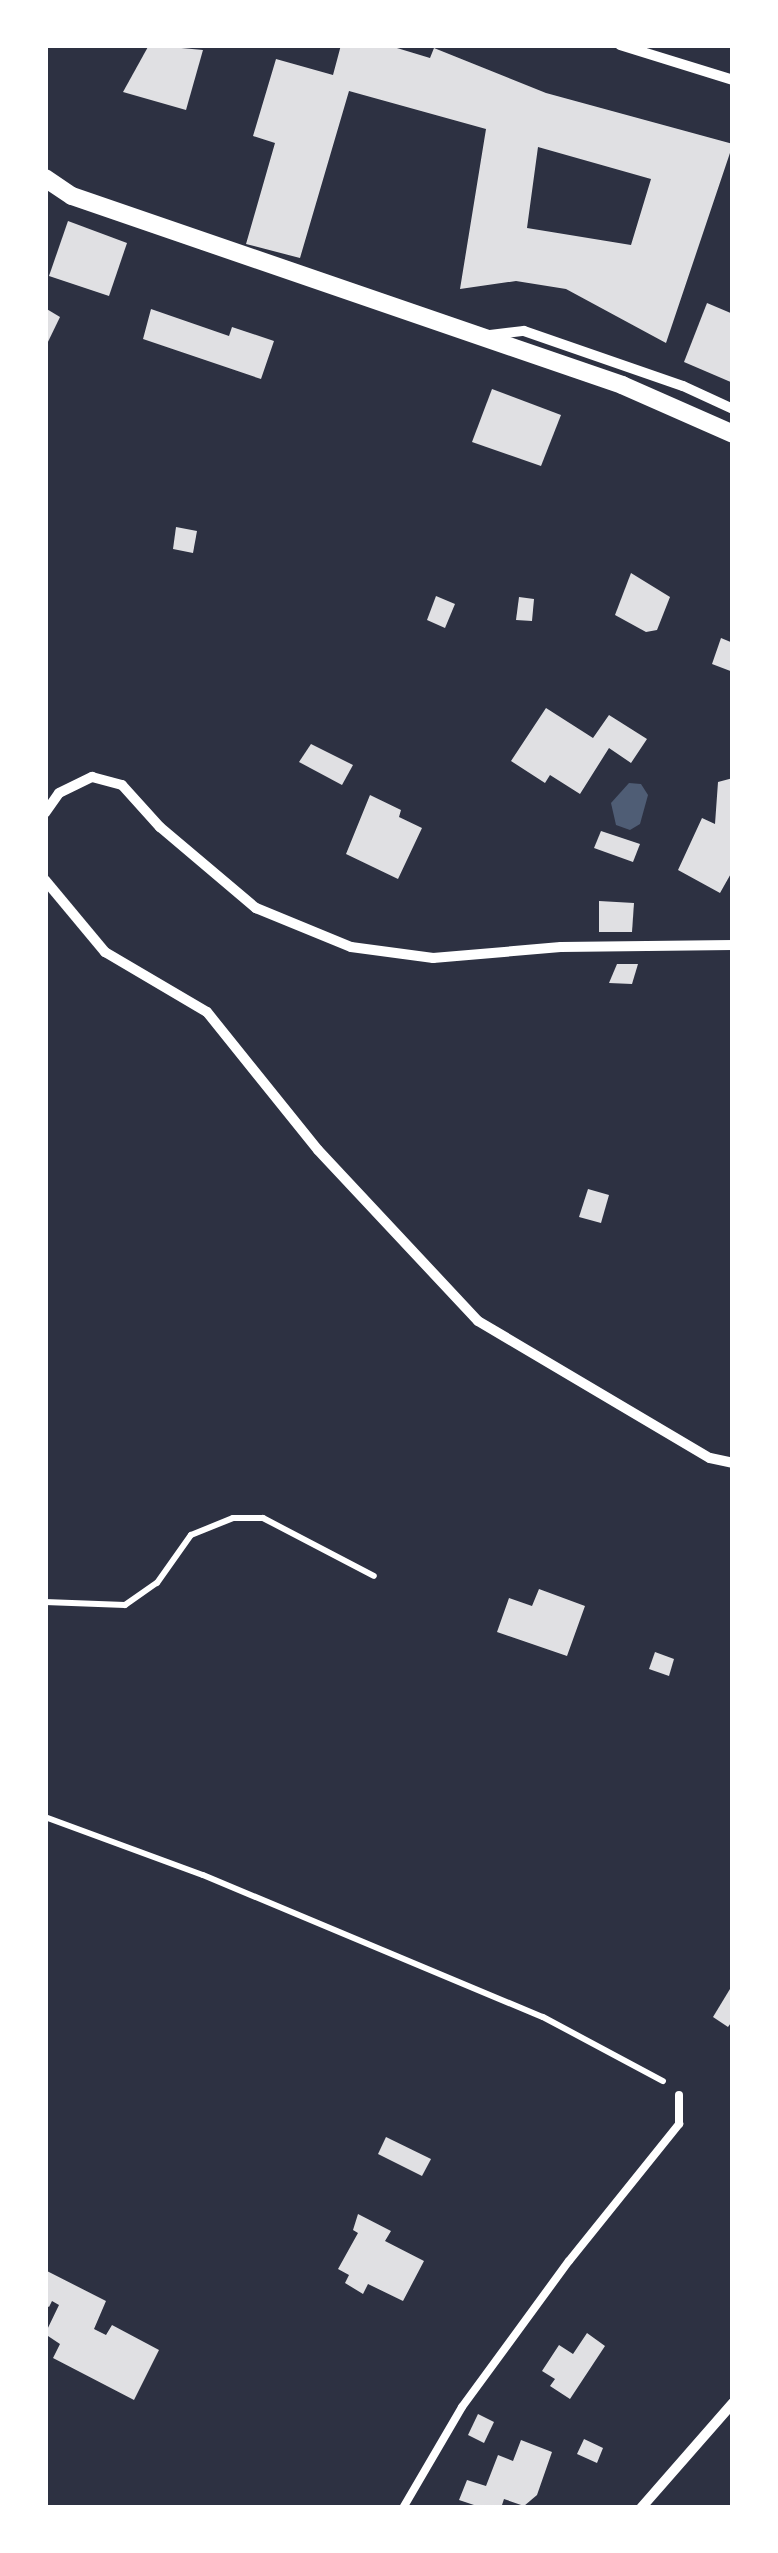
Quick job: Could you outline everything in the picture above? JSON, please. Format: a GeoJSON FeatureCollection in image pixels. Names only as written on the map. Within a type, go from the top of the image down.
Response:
{"type":"FeatureCollection","features":[{"type":"Feature","properties":{"kind":"street"},"geometry":{"type":"LineString","coordinates":[[620,45],[733,80]]}},
{"type":"Feature","properties":{"kind":"street"},"geometry":{"type":"LineString","coordinates":[[45,178],[90,202],[622,385],[733,434]]}},
{"type":"Feature","properties":{"kind":"street"},"geometry":{"type":"LineString","coordinates":[[484,336],[524,331],[683,386],[733,409]]}},
{"type":"Feature","properties":{"kind":"street"},"geometry":{"type":"LineString","coordinates":[[45,813],[58,793],[92,777],[122,785],[160,827],[256,908],[351,948],[433,958],[561,947],[733,945]]}},
{"type":"Feature","properties":{"kind":"street"},"geometry":{"type":"LineString","coordinates":[[45,880],[105,952],[207,1012],[318,1150],[478,1322],[710,1458],[733,1463]]}},
{"type":"Feature","properties":{"kind":"street"},"geometry":{"type":"LineString","coordinates":[[640,2508],[733,2402]]}},
{"type":"Feature","properties":{"kind":"lane"},"geometry":{"type":"LineString","coordinates":[[404,2508],[462,2407],[569,2260],[678,2124],[679,2094]]}},
{"type":"Feature","properties":{"kind":"path"},"geometry":{"type":"LineString","coordinates":[[45,1602],[125,1605],[157,1583],[191,1535],[233,1518],[263,1518],[374,1576]]}},
{"type":"Feature","properties":{"kind":"path"},"geometry":{"type":"LineString","coordinates":[[45,1816],[203,1876],[543,2017],[657,2076],[679,2094]]}},
{"type":"Feature","properties":{"kind":"water"},"geometry":{"type":"Polygon","coordinates":[[[629,783],[641,784],[648,795],[640,824],[630,830],[616,825],[611,803],[629,783]]]}},
{"type":"Feature","properties":{"kind":"building"},"geometry":{"type":"Polygon","coordinates":[[[149,45],[203,50],[186,110],[123,92],[149,45]]]}},
{"type":"Feature","properties":{"kind":"building"},"geometry":{"type":"Polygon","coordinates":[[[341,45],[387,45],[430,58],[434,48],[546,93],[733,144],[666,343],[566,289],[516,281],[460,289],[486,129],[349,91],[300,258],[246,244],[275,143],[253,136],[276,59],[333,75],[341,45]],[[538,147],[527,228],[631,245],[651,179],[538,147]]]}},
{"type":"Feature","properties":{"kind":"building"},"geometry":{"type":"Polygon","coordinates":[[[68,221],[127,243],[109,296],[49,276],[68,221]]]}},
{"type":"Feature","properties":{"kind":"building"},"geometry":{"type":"Polygon","coordinates":[[[707,303],[733,314],[733,383],[684,362],[707,303]]]}},
{"type":"Feature","properties":{"kind":"building"},"geometry":{"type":"Polygon","coordinates":[[[45,308],[60,317],[45,348],[45,308]]]}},
{"type":"Feature","properties":{"kind":"building"},"geometry":{"type":"Polygon","coordinates":[[[151,309],[229,336],[232,327],[274,341],[261,379],[143,339],[151,309]]]}},
{"type":"Feature","properties":{"kind":"building"},"geometry":{"type":"Polygon","coordinates":[[[492,389],[561,415],[541,466],[472,442],[492,389]]]}},
{"type":"Feature","properties":{"kind":"building"},"geometry":{"type":"Polygon","coordinates":[[[176,527],[197,531],[193,553],[173,549],[176,527]]]}},
{"type":"Feature","properties":{"kind":"building"},"geometry":{"type":"Polygon","coordinates":[[[631,573],[670,597],[657,630],[646,632],[615,615],[631,573]]]}},
{"type":"Feature","properties":{"kind":"building"},"geometry":{"type":"Polygon","coordinates":[[[436,596],[455,604],[445,628],[427,620],[436,596]]]}},
{"type":"Feature","properties":{"kind":"building"},"geometry":{"type":"Polygon","coordinates":[[[519,597],[534,599],[532,621],[516,620],[519,597]]]}},
{"type":"Feature","properties":{"kind":"building"},"geometry":{"type":"Polygon","coordinates":[[[721,638],[733,643],[733,672],[712,664],[721,638]]]}},
{"type":"Feature","properties":{"kind":"building"},"geometry":{"type":"Polygon","coordinates":[[[546,708],[593,738],[609,715],[647,739],[631,763],[609,748],[580,794],[550,775],[545,783],[511,761],[546,708]]]}},
{"type":"Feature","properties":{"kind":"building"},"geometry":{"type":"Polygon","coordinates":[[[311,744],[353,765],[342,785],[299,762],[311,744]]]}},
{"type":"Feature","properties":{"kind":"building"},"geometry":{"type":"Polygon","coordinates":[[[733,778],[733,870],[720,893],[678,870],[702,818],[715,824],[718,782],[733,778]]]}},
{"type":"Feature","properties":{"kind":"building"},"geometry":{"type":"Polygon","coordinates":[[[370,795],[401,810],[399,817],[422,828],[398,879],[346,854],[370,795]]]}},
{"type":"Feature","properties":{"kind":"building"},"geometry":{"type":"Polygon","coordinates":[[[601,831],[640,844],[633,862],[594,848],[601,831]]]}},
{"type":"Feature","properties":{"kind":"building"},"geometry":{"type":"Polygon","coordinates":[[[599,901],[634,903],[632,932],[599,932],[599,901]]]}},
{"type":"Feature","properties":{"kind":"building"},"geometry":{"type":"Polygon","coordinates":[[[617,964],[638,964],[632,984],[609,983],[617,964]]]}},
{"type":"Feature","properties":{"kind":"building"},"geometry":{"type":"Polygon","coordinates":[[[588,1189],[609,1195],[601,1223],[579,1217],[588,1189]]]}},
{"type":"Feature","properties":{"kind":"building"},"geometry":{"type":"Polygon","coordinates":[[[539,1589],[585,1606],[567,1656],[497,1632],[509,1598],[532,1606],[539,1589]]]}},
{"type":"Feature","properties":{"kind":"building"},"geometry":{"type":"Polygon","coordinates":[[[655,1652],[674,1659],[669,1676],[649,1669],[655,1652]]]}},
{"type":"Feature","properties":{"kind":"building"},"geometry":{"type":"Polygon","coordinates":[[[733,1984],[733,2020],[728,2027],[713,2017],[733,1984]]]}},
{"type":"Feature","properties":{"kind":"building"},"geometry":{"type":"Polygon","coordinates":[[[386,2137],[431,2159],[422,2176],[378,2154],[386,2137]]]}},
{"type":"Feature","properties":{"kind":"building"},"geometry":{"type":"Polygon","coordinates":[[[358,2214],[391,2231],[385,2241],[424,2261],[403,2301],[368,2284],[363,2294],[345,2283],[349,2275],[338,2269],[358,2233],[353,2230],[358,2214]]]}},
{"type":"Feature","properties":{"kind":"building"},"geometry":{"type":"Polygon","coordinates":[[[45,2270],[106,2301],[94,2329],[106,2335],[112,2325],[159,2350],[134,2400],[53,2358],[60,2344],[45,2334],[59,2305],[52,2301],[49,2307],[45,2305],[45,2270]]]}},
{"type":"Feature","properties":{"kind":"building"},"geometry":{"type":"Polygon","coordinates":[[[587,2333],[605,2346],[570,2399],[550,2386],[555,2379],[542,2371],[559,2345],[573,2354],[587,2333]]]}},
{"type":"Feature","properties":{"kind":"building"},"geometry":{"type":"Polygon","coordinates":[[[478,2414],[494,2422],[484,2443],[468,2435],[478,2414]]]}},
{"type":"Feature","properties":{"kind":"building"},"geometry":{"type":"Polygon","coordinates":[[[584,2439],[603,2448],[597,2463],[577,2454],[584,2439]]]}},
{"type":"Feature","properties":{"kind":"building"},"geometry":{"type":"Polygon","coordinates":[[[521,2440],[552,2452],[537,2495],[524,2506],[504,2499],[501,2508],[483,2508],[459,2500],[467,2480],[486,2486],[498,2455],[513,2461],[521,2440]]]}}]}
